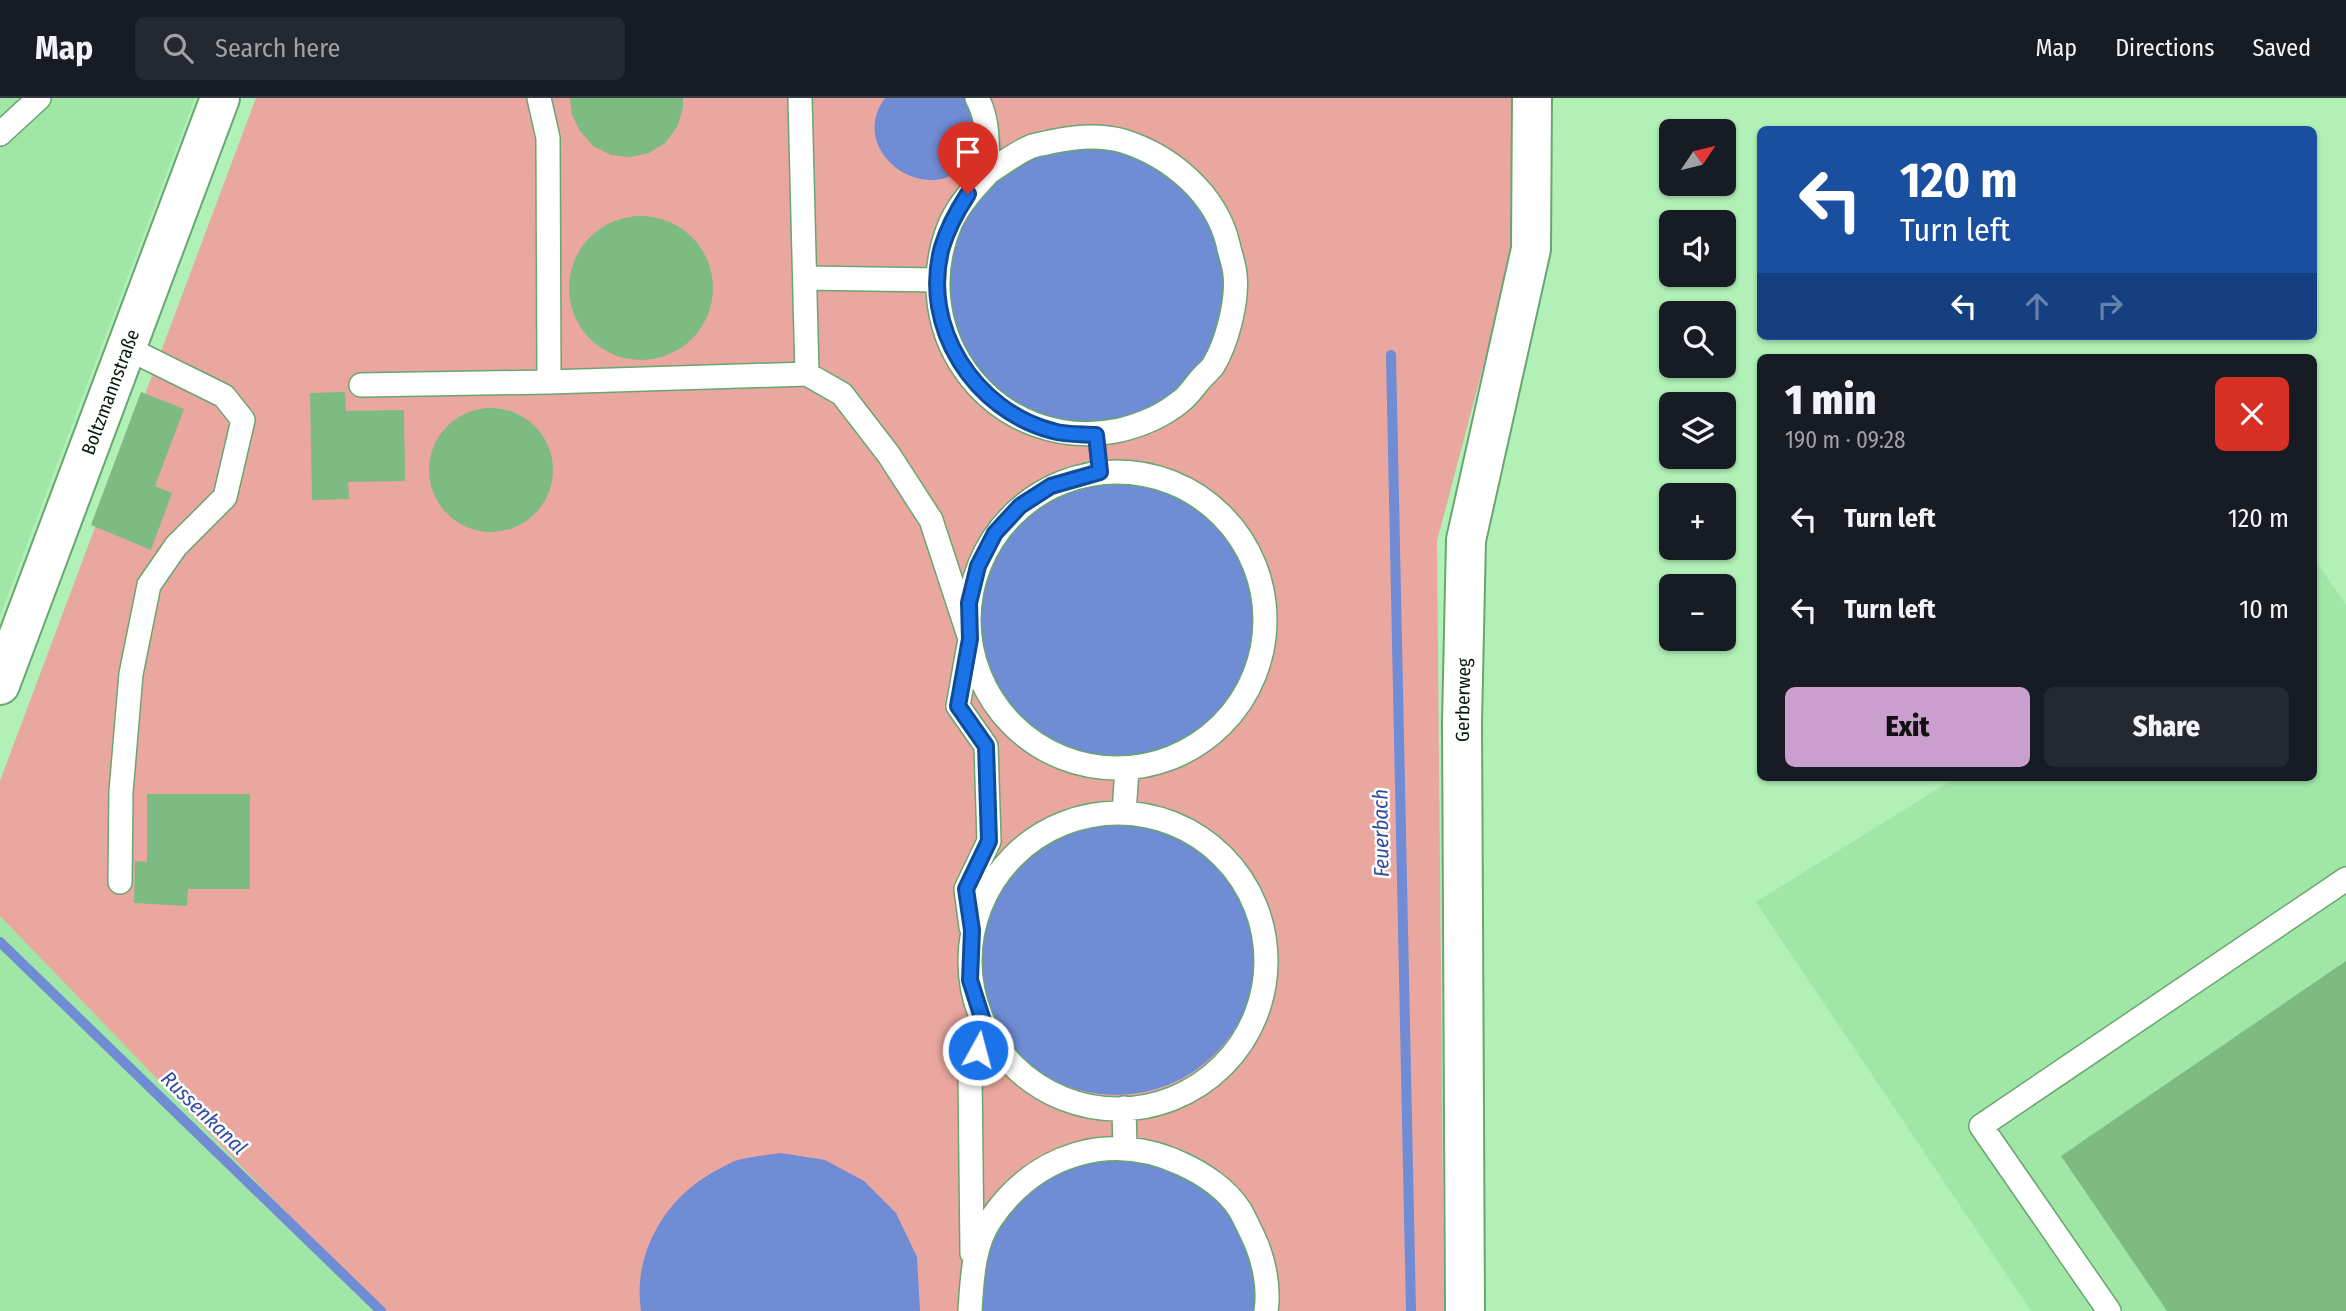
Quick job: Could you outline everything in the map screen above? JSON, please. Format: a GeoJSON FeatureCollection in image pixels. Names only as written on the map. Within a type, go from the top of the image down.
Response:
{"type":"FeatureCollection","features":[{"type":"Feature","properties":{"kind":"street","name":"Boltzmannstraße"},"geometry":{"type":"LineString","coordinates":[[0,685],[220,98]]}},
{"type":"Feature","properties":{"kind":"street","name":"Gerberweg"},"geometry":{"type":"LineString","coordinates":[[1465,1311],[1462,722],[1466,540],[1531,249],[1532,98]]}},
{"type":"Feature","properties":{"kind":"lane"},"geometry":{"type":"LineString","coordinates":[[0,134],[39,98]]}},
{"type":"Feature","properties":{"kind":"lane"},"geometry":{"type":"LineString","coordinates":[[539,98],[548,138],[549,382]]}},
{"type":"Feature","properties":{"kind":"lane"},"geometry":{"type":"LineString","coordinates":[[800,98],[807,373]]}},
{"type":"Feature","properties":{"kind":"lane"},"geometry":{"type":"LineString","coordinates":[[978,98],[988,129],[986,148],[989,172]]}},
{"type":"Feature","properties":{"kind":"lane"},"geometry":{"type":"LineString","coordinates":[[1075,137],[1122,141],[1165,159],[1200,190],[1225,230],[1236,276],[1231,323],[1213,366],[1182,401],[1141,425],[1096,435],[1054,432],[1016,417],[982,392],[957,360],[942,321],[937,280],[942,249],[952,220],[968,194],[989,172],[1030,147],[1075,137]]}},
{"type":"Feature","properties":{"kind":"lane"},"geometry":{"type":"LineString","coordinates":[[805,278],[937,280]]}},
{"type":"Feature","properties":{"kind":"lane"},"geometry":{"type":"LineString","coordinates":[[120,882],[121,792],[131,674],[149,585],[176,545],[225,497],[243,420],[224,396],[127,348]]}},
{"type":"Feature","properties":{"kind":"lane"},"geometry":{"type":"LineString","coordinates":[[361,385],[807,373],[842,394],[889,455],[931,520],[970,639],[982,682],[1007,719],[1041,748],[1082,765],[1127,769],[1170,760],[1209,738],[1240,706],[1259,666],[1267,622],[1261,578],[1242,538],[1212,504],[1173,482],[1130,471],[1100,472],[1051,486],[1020,506],[995,533],[978,566],[969,603],[970,639],[958,706],[986,746],[989,841],[966,889],[972,930],[970,980],[985,1027],[1014,1067],[1055,1096],[1102,1109],[1151,1106],[1197,1087],[1234,1055],[1258,1013],[1268,965],[1260,916],[1238,872],[1203,838],[1160,817],[1111,811],[1063,822],[1021,847],[989,884],[972,930]]}},
{"type":"Feature","properties":{"kind":"lane"},"geometry":{"type":"LineString","coordinates":[[1096,435],[1100,472]]}},
{"type":"Feature","properties":{"kind":"lane"},"geometry":{"type":"LineString","coordinates":[[1124,813],[1127,769]]}},
{"type":"Feature","properties":{"kind":"lane"},"geometry":{"type":"LineString","coordinates":[[2109,1311],[1981,1126],[2346,879]]}},
{"type":"Feature","properties":{"kind":"lane"},"geometry":{"type":"LineString","coordinates":[[970,1311],[970,1073],[985,1027]]}},
{"type":"Feature","properties":{"kind":"lane"},"geometry":{"type":"LineString","coordinates":[[1124,1108],[1125,1149]]}},
{"type":"Feature","properties":{"kind":"lane"},"geometry":{"type":"LineString","coordinates":[[972,1266],[990,1220],[1021,1183],[1063,1158],[1111,1147],[1160,1153],[1204,1174],[1239,1208],[1261,1252],[1268,1301],[1266,1311]]}},
{"type":"Feature","properties":{"kind":"shaded area"},"geometry":{"type":"Polygon","coordinates":[[[0,98],[195,98],[0,616],[0,98]]]}},
{"type":"Feature","properties":{"kind":"shaded area"},"geometry":{"type":"Polygon","coordinates":[[[256,98],[1513,98],[1513,253],[1437,541],[1444,1311],[381,1311],[0,916],[0,781],[256,98]]]}},
{"type":"Feature","properties":{"kind":"shaded area"},"geometry":{"type":"Polygon","coordinates":[[[2317,562],[2346,605],[2346,1311],[2031,1311],[1756,902],[1951,781],[2317,781],[2317,562]]]}},
{"type":"Feature","properties":{"kind":"shaded area"},"geometry":{"type":"Polygon","coordinates":[[[0,916],[381,1311],[0,1311],[0,916]]]}},
{"type":"Feature","properties":{"kind":"water"},"geometry":{"type":"Polygon","coordinates":[[[885,98],[970,98],[979,129],[972,155],[957,172],[939,180],[919,179],[900,171],[885,157],[876,140],[875,120],[885,98]]]}},
{"type":"Feature","properties":{"kind":"water"},"geometry":{"type":"Polygon","coordinates":[[[1086,144],[1127,150],[1164,168],[1185,185],[1202,206],[1220,243],[1226,284],[1220,325],[1202,362],[1185,383],[1164,400],[1127,418],[1086,424],[1045,418],[1008,400],[987,383],[970,362],[952,325],[946,284],[952,243],[970,206],[987,185],[1008,168],[1045,150],[1086,144]]]}},
{"type":"Feature","properties":{"kind":"water"},"geometry":{"type":"Polygon","coordinates":[[[1130,478],[1170,488],[1182,494],[1205,510],[1224,529],[1246,564],[1254,591],[1254,645],[1246,672],[1233,696],[1215,717],[1194,735],[1170,748],[1130,758],[1102,758],[1062,748],[1038,735],[1017,717],[999,696],[986,672],[978,645],[976,604],[986,564],[999,540],[1017,519],[1038,501],[1062,488],[1089,480],[1130,478]]]}},
{"type":"Feature","properties":{"kind":"water"},"geometry":{"type":"Polygon","coordinates":[[[1130,815],[1170,825],[1182,831],[1205,847],[1224,866],[1246,901],[1254,928],[1254,982],[1246,1009],[1233,1033],[1215,1054],[1194,1072],[1170,1085],[1130,1095],[1102,1095],[1062,1085],[1038,1072],[1017,1054],[999,1033],[986,1009],[978,982],[976,941],[986,901],[999,877],[1017,856],[1038,838],[1062,825],[1089,817],[1130,815]]]}},
{"type":"Feature","properties":{"kind":"water"},"geometry":{"type":"Polygon","coordinates":[[[781,1153],[825,1160],[864,1181],[896,1213],[917,1257],[920,1311],[641,1311],[642,1268],[648,1247],[669,1210],[700,1180],[728,1164],[781,1153]]]}},
{"type":"Feature","properties":{"kind":"water"},"geometry":{"type":"Polygon","coordinates":[[[1092,1153],[1196,1172],[1236,1209],[1259,1265],[1260,1311],[982,1311],[981,1266],[1003,1212],[1043,1173],[1092,1153]]]}},
{"type":"Feature","properties":{"kind":"building"},"geometry":{"type":"Polygon","coordinates":[[[570,98],[683,98],[683,108],[677,127],[665,143],[649,153],[630,157],[611,155],[593,146],[580,131],[572,115],[570,98]]]}},
{"type":"Feature","properties":{"kind":"building"},"geometry":{"type":"Polygon","coordinates":[[[641,216],[668,222],[692,237],[707,261],[713,288],[707,315],[692,339],[668,354],[641,360],[614,354],[590,339],[575,315],[569,288],[575,261],[590,237],[614,222],[641,216]]]}},
{"type":"Feature","properties":{"kind":"building"},"geometry":{"type":"Polygon","coordinates":[[[141,392],[184,409],[155,486],[172,493],[151,550],[91,525],[141,392]]]}},
{"type":"Feature","properties":{"kind":"building"},"geometry":{"type":"Polygon","coordinates":[[[345,392],[346,411],[404,410],[405,481],[348,482],[349,499],[312,500],[310,393],[345,392]]]}},
{"type":"Feature","properties":{"kind":"building"},"geometry":{"type":"Polygon","coordinates":[[[491,408],[515,413],[535,426],[548,446],[553,470],[548,494],[535,514],[515,527],[491,532],[467,527],[447,514],[434,494],[429,470],[434,446],[447,426],[467,413],[491,408]]]}},
{"type":"Feature","properties":{"kind":"building"},"geometry":{"type":"Polygon","coordinates":[[[147,794],[250,794],[250,889],[188,889],[187,906],[134,903],[135,861],[147,862],[147,794]]]}},
{"type":"Feature","properties":{"kind":"building"},"geometry":{"type":"Polygon","coordinates":[[[2346,961],[2346,1311],[2167,1311],[2061,1156],[2346,961]]]}},
{"type":"Feature","properties":{"kind":"waterway","name":"Feuerbach"},"geometry":{"type":"LineString","coordinates":[[1391,355],[1411,1311]]}},
{"type":"Feature","properties":{"kind":"waterway","name":"Russenkanal"},"geometry":{"type":"LineString","coordinates":[[0,942],[381,1311]]}},
{"type":"Feature","properties":{"kind":"route"},"geometry":{"type":"LineString","coordinates":[[968,194],[952,220],[942,249],[937,280],[942,321],[957,360],[982,392],[1016,417],[1054,432],[1096,435],[1100,472],[1051,486],[1020,506],[995,533],[978,566],[969,603],[970,639],[958,706],[986,746],[989,841],[966,889],[972,930],[970,980],[985,1027],[978,1050]]}}]}
